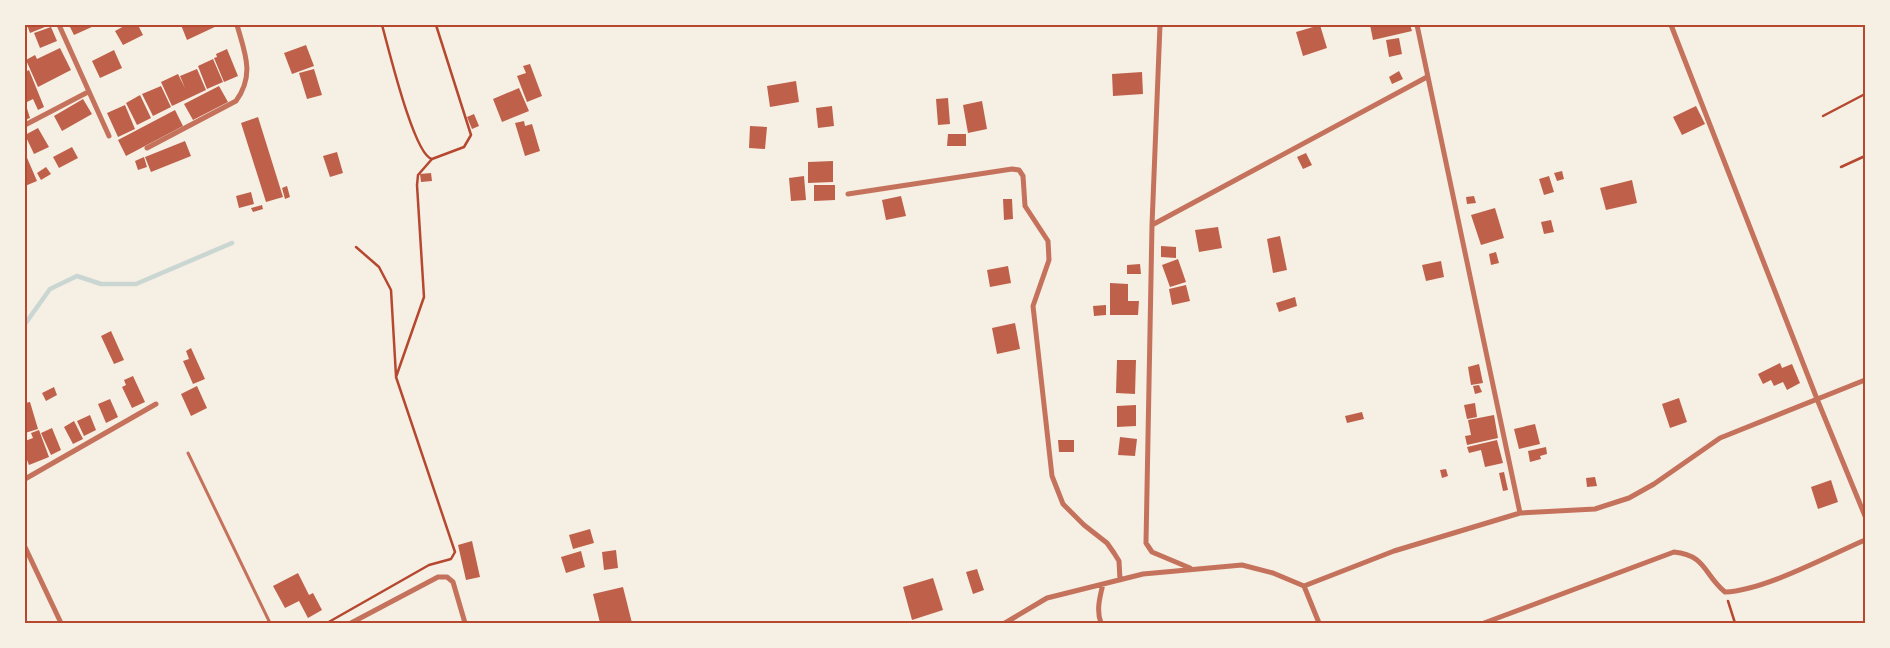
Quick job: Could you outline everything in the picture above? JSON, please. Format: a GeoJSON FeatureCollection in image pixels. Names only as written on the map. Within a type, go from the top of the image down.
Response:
{"type":"FeatureCollection","features":[{"type":"Feature","properties":{"kind":"street"},"geometry":{"type":"LineString","coordinates":[[59,25],[109,136]]}},
{"type":"Feature","properties":{"kind":"street"},"geometry":{"type":"LineString","coordinates":[[147,148],[236,101],[243,91],[248,64],[237,25]]}},
{"type":"Feature","properties":{"kind":"street"},"geometry":{"type":"LineString","coordinates":[[1160,25],[1152,225],[1146,543],[1152,552],[1192,569]]}},
{"type":"Feature","properties":{"kind":"street"},"geometry":{"type":"LineString","coordinates":[[1417,25],[1520,513]]}},
{"type":"Feature","properties":{"kind":"street"},"geometry":{"type":"LineString","coordinates":[[1671,25],[1817,400],[1865,516]]}},
{"type":"Feature","properties":{"kind":"street"},"geometry":{"type":"LineString","coordinates":[[1152,225],[1427,77]]}},
{"type":"Feature","properties":{"kind":"street"},"geometry":{"type":"LineString","coordinates":[[25,125],[88,92]]}},
{"type":"Feature","properties":{"kind":"street"},"geometry":{"type":"LineString","coordinates":[[848,194],[1012,169],[1020,170],[1023,176],[1025,206],[1048,241],[1049,260],[1033,306],[1052,476],[1063,504],[1084,525],[1107,543],[1119,560],[1120,580]]}},
{"type":"Feature","properties":{"kind":"street"},"geometry":{"type":"LineString","coordinates":[[1005,623],[1047,598],[1143,574],[1242,566],[1273,573],[1304,586],[1394,551],[1520,513],[1595,509],[1629,498],[1654,484],[1720,438],[1865,380]]}},
{"type":"Feature","properties":{"kind":"street"},"geometry":{"type":"LineString","coordinates":[[25,479],[156,404]]}},
{"type":"Feature","properties":{"kind":"street"},"geometry":{"type":"LineString","coordinates":[[1484,623],[1674,552],[1689,554],[1698,560],[1725,592],[1737,592],[1772,580],[1865,540]]}},
{"type":"Feature","properties":{"kind":"street"},"geometry":{"type":"LineString","coordinates":[[25,547],[61,623]]}},
{"type":"Feature","properties":{"kind":"street"},"geometry":{"type":"LineString","coordinates":[[351,623],[438,577],[447,577],[453,582],[465,623]]}},
{"type":"Feature","properties":{"kind":"street"},"geometry":{"type":"LineString","coordinates":[[1101,623],[1099,618],[1100,598],[1103,584]]}},
{"type":"Feature","properties":{"kind":"street"},"geometry":{"type":"LineString","coordinates":[[1304,586],[1319,623]]}},
{"type":"Feature","properties":{"kind":"lane"},"geometry":{"type":"LineString","coordinates":[[188,452],[270,623]]}},
{"type":"Feature","properties":{"kind":"path"},"geometry":{"type":"LineString","coordinates":[[382,25],[415,138],[424,155],[432,159]]}},
{"type":"Feature","properties":{"kind":"path"},"geometry":{"type":"LineString","coordinates":[[396,377],[424,297],[418,175],[432,159],[464,147],[472,136],[436,25]]}},
{"type":"Feature","properties":{"kind":"path"},"geometry":{"type":"LineString","coordinates":[[1823,116],[1865,94]]}},
{"type":"Feature","properties":{"kind":"path"},"geometry":{"type":"LineString","coordinates":[[1841,167],[1865,156]]}},
{"type":"Feature","properties":{"kind":"path"},"geometry":{"type":"LineString","coordinates":[[327,623],[429,565],[451,559],[455,552],[396,377],[391,290],[379,267],[356,247]]}},
{"type":"Feature","properties":{"kind":"path"},"geometry":{"type":"LineString","coordinates":[[1725,592],[1735,623]]}},
{"type":"Feature","properties":{"kind":"building"},"geometry":{"type":"Polygon","coordinates":[[[27,25],[50,25],[30,33],[27,25]]]}},
{"type":"Feature","properties":{"kind":"building"},"geometry":{"type":"Polygon","coordinates":[[[69,25],[94,25],[94,26],[74,35],[69,25]]]}},
{"type":"Feature","properties":{"kind":"building"},"geometry":{"type":"Polygon","coordinates":[[[126,25],[138,25],[143,35],[123,45],[115,31],[126,25]]]}},
{"type":"Feature","properties":{"kind":"building"},"geometry":{"type":"Polygon","coordinates":[[[181,25],[219,25],[187,40],[181,25]]]}},
{"type":"Feature","properties":{"kind":"building"},"geometry":{"type":"Polygon","coordinates":[[[1320,25],[1327,48],[1303,56],[1296,32],[1320,25]]]}},
{"type":"Feature","properties":{"kind":"building"},"geometry":{"type":"Polygon","coordinates":[[[1370,25],[1410,25],[1412,31],[1373,40],[1370,25]]]}},
{"type":"Feature","properties":{"kind":"building"},"geometry":{"type":"Polygon","coordinates":[[[51,27],[57,41],[40,48],[34,33],[51,27]]]}},
{"type":"Feature","properties":{"kind":"building"},"geometry":{"type":"Polygon","coordinates":[[[1399,38],[1402,54],[1389,57],[1386,40],[1399,38]]]}},
{"type":"Feature","properties":{"kind":"building"},"geometry":{"type":"Polygon","coordinates":[[[306,45],[314,66],[292,74],[284,53],[306,45]]]}},
{"type":"Feature","properties":{"kind":"building"},"geometry":{"type":"Polygon","coordinates":[[[60,48],[71,70],[38,87],[26,60],[35,55],[37,59],[60,48]]]}},
{"type":"Feature","properties":{"kind":"building"},"geometry":{"type":"Polygon","coordinates":[[[227,49],[238,76],[224,82],[214,58],[217,57],[216,54],[227,49]]]}},
{"type":"Feature","properties":{"kind":"building"},"geometry":{"type":"Polygon","coordinates":[[[114,50],[122,68],[100,78],[92,61],[114,50]]]}},
{"type":"Feature","properties":{"kind":"building"},"geometry":{"type":"Polygon","coordinates":[[[213,59],[223,82],[207,89],[198,66],[213,59]]]}},
{"type":"Feature","properties":{"kind":"building"},"geometry":{"type":"Polygon","coordinates":[[[530,64],[542,96],[527,102],[517,76],[526,73],[523,66],[530,64]]]}},
{"type":"Feature","properties":{"kind":"building"},"geometry":{"type":"Polygon","coordinates":[[[197,69],[206,90],[172,106],[161,82],[178,74],[185,88],[180,76],[197,69]]]}},
{"type":"Feature","properties":{"kind":"building"},"geometry":{"type":"Polygon","coordinates":[[[314,69],[322,95],[307,99],[299,73],[314,69]]]}},
{"type":"Feature","properties":{"kind":"building"},"geometry":{"type":"Polygon","coordinates":[[[29,70],[44,107],[38,110],[33,99],[27,102],[25,96],[25,72],[29,70]]]}},
{"type":"Feature","properties":{"kind":"building"},"geometry":{"type":"Polygon","coordinates":[[[1399,71],[1403,79],[1392,84],[1389,77],[1399,71]]]}},
{"type":"Feature","properties":{"kind":"building"},"geometry":{"type":"Polygon","coordinates":[[[1142,72],[1143,94],[1113,96],[1112,74],[1142,72]]]}},
{"type":"Feature","properties":{"kind":"building"},"geometry":{"type":"Polygon","coordinates":[[[796,81],[799,102],[770,107],[767,86],[796,81]]]}},
{"type":"Feature","properties":{"kind":"building"},"geometry":{"type":"Polygon","coordinates":[[[161,86],[171,107],[153,116],[142,94],[161,86]]]}},
{"type":"Feature","properties":{"kind":"building"},"geometry":{"type":"Polygon","coordinates":[[[219,86],[228,102],[193,120],[184,104],[219,86]]]}},
{"type":"Feature","properties":{"kind":"building"},"geometry":{"type":"Polygon","coordinates":[[[519,88],[529,111],[502,122],[493,99],[519,88]]]}},
{"type":"Feature","properties":{"kind":"building"},"geometry":{"type":"Polygon","coordinates":[[[140,95],[151,118],[137,125],[126,103],[140,95]]]}},
{"type":"Feature","properties":{"kind":"building"},"geometry":{"type":"Polygon","coordinates":[[[948,98],[950,124],[938,125],[936,99],[948,98]]]}},
{"type":"Feature","properties":{"kind":"building"},"geometry":{"type":"Polygon","coordinates":[[[83,99],[92,114],[62,131],[54,116],[83,99]]]}},
{"type":"Feature","properties":{"kind":"building"},"geometry":{"type":"Polygon","coordinates":[[[982,101],[987,129],[968,133],[963,105],[982,101]]]}},
{"type":"Feature","properties":{"kind":"building"},"geometry":{"type":"Polygon","coordinates":[[[25,102],[30,118],[25,120],[25,102]]]}},
{"type":"Feature","properties":{"kind":"building"},"geometry":{"type":"Polygon","coordinates":[[[125,105],[135,129],[118,137],[107,113],[125,105]]]}},
{"type":"Feature","properties":{"kind":"building"},"geometry":{"type":"Polygon","coordinates":[[[832,106],[834,126],[818,128],[816,108],[832,106]]]}},
{"type":"Feature","properties":{"kind":"building"},"geometry":{"type":"Polygon","coordinates":[[[1696,106],[1705,124],[1682,135],[1673,117],[1696,106]]]}},
{"type":"Feature","properties":{"kind":"building"},"geometry":{"type":"Polygon","coordinates":[[[175,110],[183,126],[126,156],[118,140],[175,110]]]}},
{"type":"Feature","properties":{"kind":"building"},"geometry":{"type":"Polygon","coordinates":[[[474,114],[479,126],[472,129],[467,117],[474,114]]]}},
{"type":"Feature","properties":{"kind":"building"},"geometry":{"type":"Polygon","coordinates":[[[258,117],[283,197],[266,202],[241,123],[258,117]]]}},
{"type":"Feature","properties":{"kind":"building"},"geometry":{"type":"Polygon","coordinates":[[[524,121],[525,126],[532,124],[540,151],[525,156],[515,123],[524,121]]]}},
{"type":"Feature","properties":{"kind":"building"},"geometry":{"type":"Polygon","coordinates":[[[750,126],[767,127],[765,149],[749,148],[750,126]]]}},
{"type":"Feature","properties":{"kind":"building"},"geometry":{"type":"Polygon","coordinates":[[[38,128],[49,147],[34,154],[25,135],[38,128]]]}},
{"type":"Feature","properties":{"kind":"building"},"geometry":{"type":"Polygon","coordinates":[[[948,134],[966,134],[966,146],[947,146],[948,134]]]}},
{"type":"Feature","properties":{"kind":"building"},"geometry":{"type":"Polygon","coordinates":[[[185,141],[191,156],[151,172],[145,157],[185,141]]]}},
{"type":"Feature","properties":{"kind":"building"},"geometry":{"type":"Polygon","coordinates":[[[72,147],[78,158],[59,168],[53,157],[72,147]]]}},
{"type":"Feature","properties":{"kind":"building"},"geometry":{"type":"Polygon","coordinates":[[[337,152],[343,173],[330,177],[323,156],[337,152]]]}},
{"type":"Feature","properties":{"kind":"building"},"geometry":{"type":"Polygon","coordinates":[[[25,153],[37,181],[25,186],[25,153]]]}},
{"type":"Feature","properties":{"kind":"building"},"geometry":{"type":"Polygon","coordinates":[[[1306,153],[1312,165],[1303,169],[1297,157],[1306,153]]]}},
{"type":"Feature","properties":{"kind":"building"},"geometry":{"type":"Polygon","coordinates":[[[144,157],[147,167],[138,170],[135,161],[144,157]]]}},
{"type":"Feature","properties":{"kind":"building"},"geometry":{"type":"Polygon","coordinates":[[[833,161],[833,182],[808,183],[808,162],[833,161]]]}},
{"type":"Feature","properties":{"kind":"building"},"geometry":{"type":"Polygon","coordinates":[[[46,167],[51,174],[41,180],[37,173],[46,167]]]}},
{"type":"Feature","properties":{"kind":"building"},"geometry":{"type":"Polygon","coordinates":[[[1562,171],[1564,179],[1557,181],[1554,173],[1562,171]]]}},
{"type":"Feature","properties":{"kind":"building"},"geometry":{"type":"Polygon","coordinates":[[[431,173],[432,181],[421,182],[420,174],[431,173]]]}},
{"type":"Feature","properties":{"kind":"building"},"geometry":{"type":"Polygon","coordinates":[[[804,176],[806,200],[791,201],[789,178],[804,176]]]}},
{"type":"Feature","properties":{"kind":"building"},"geometry":{"type":"Polygon","coordinates":[[[1549,176],[1554,192],[1544,195],[1539,179],[1549,176]]]}},
{"type":"Feature","properties":{"kind":"building"},"geometry":{"type":"Polygon","coordinates":[[[1632,180],[1637,203],[1606,210],[1600,188],[1632,180]]]}},
{"type":"Feature","properties":{"kind":"building"},"geometry":{"type":"Polygon","coordinates":[[[814,185],[835,185],[835,200],[814,201],[814,185]]]}},
{"type":"Feature","properties":{"kind":"building"},"geometry":{"type":"Polygon","coordinates":[[[287,186],[290,197],[285,199],[282,188],[287,186]]]}},
{"type":"Feature","properties":{"kind":"building"},"geometry":{"type":"Polygon","coordinates":[[[251,192],[254,204],[239,208],[236,196],[251,192]]]}},
{"type":"Feature","properties":{"kind":"building"},"geometry":{"type":"Polygon","coordinates":[[[901,196],[906,216],[886,220],[882,200],[901,196]]]}},
{"type":"Feature","properties":{"kind":"building"},"geometry":{"type":"Polygon","coordinates":[[[1474,196],[1476,203],[1467,204],[1466,197],[1474,196]]]}},
{"type":"Feature","properties":{"kind":"building"},"geometry":{"type":"Polygon","coordinates":[[[1003,199],[1012,199],[1013,219],[1004,220],[1003,199]]]}},
{"type":"Feature","properties":{"kind":"building"},"geometry":{"type":"Polygon","coordinates":[[[262,205],[263,209],[253,212],[251,208],[262,205]]]}},
{"type":"Feature","properties":{"kind":"building"},"geometry":{"type":"Polygon","coordinates":[[[1495,208],[1504,238],[1481,245],[1471,215],[1495,208]]]}},
{"type":"Feature","properties":{"kind":"building"},"geometry":{"type":"Polygon","coordinates":[[[1551,220],[1554,232],[1544,234],[1541,222],[1551,220]]]}},
{"type":"Feature","properties":{"kind":"building"},"geometry":{"type":"Polygon","coordinates":[[[1218,227],[1222,248],[1199,252],[1195,230],[1218,227]]]}},
{"type":"Feature","properties":{"kind":"building"},"geometry":{"type":"Polygon","coordinates":[[[1280,236],[1287,270],[1273,273],[1267,239],[1280,236]]]}},
{"type":"Feature","properties":{"kind":"building"},"geometry":{"type":"Polygon","coordinates":[[[1161,246],[1176,247],[1176,258],[1161,257],[1161,246]]]}},
{"type":"Feature","properties":{"kind":"building"},"geometry":{"type":"Polygon","coordinates":[[[1496,252],[1499,263],[1491,265],[1489,254],[1496,252]]]}},
{"type":"Feature","properties":{"kind":"building"},"geometry":{"type":"Polygon","coordinates":[[[1178,259],[1186,282],[1170,287],[1162,265],[1178,259]]]}},
{"type":"Feature","properties":{"kind":"building"},"geometry":{"type":"Polygon","coordinates":[[[1441,261],[1444,277],[1426,281],[1422,265],[1441,261]]]}},
{"type":"Feature","properties":{"kind":"building"},"geometry":{"type":"Polygon","coordinates":[[[1140,264],[1141,274],[1127,274],[1127,265],[1140,264]]]}},
{"type":"Feature","properties":{"kind":"building"},"geometry":{"type":"Polygon","coordinates":[[[1008,266],[1011,283],[990,287],[987,270],[1008,266]]]}},
{"type":"Feature","properties":{"kind":"building"},"geometry":{"type":"Polygon","coordinates":[[[1110,283],[1128,284],[1128,301],[1139,301],[1138,315],[1110,315],[1110,283]]]}},
{"type":"Feature","properties":{"kind":"building"},"geometry":{"type":"Polygon","coordinates":[[[1186,285],[1190,301],[1172,305],[1169,289],[1186,285]]]}},
{"type":"Feature","properties":{"kind":"building"},"geometry":{"type":"Polygon","coordinates":[[[1295,297],[1297,306],[1279,312],[1276,303],[1295,297]]]}},
{"type":"Feature","properties":{"kind":"building"},"geometry":{"type":"Polygon","coordinates":[[[1106,305],[1106,315],[1094,316],[1093,306],[1106,305]]]}},
{"type":"Feature","properties":{"kind":"building"},"geometry":{"type":"Polygon","coordinates":[[[1015,323],[1020,349],[997,354],[992,328],[1015,323]]]}},
{"type":"Feature","properties":{"kind":"building"},"geometry":{"type":"Polygon","coordinates":[[[111,331],[124,360],[114,364],[101,336],[111,331]]]}},
{"type":"Feature","properties":{"kind":"building"},"geometry":{"type":"Polygon","coordinates":[[[191,348],[205,379],[193,384],[183,361],[189,359],[186,351],[191,348]]]}},
{"type":"Feature","properties":{"kind":"building"},"geometry":{"type":"Polygon","coordinates":[[[1117,360],[1136,360],[1135,394],[1116,393],[1117,360]]]}},
{"type":"Feature","properties":{"kind":"building"},"geometry":{"type":"Polygon","coordinates":[[[1780,363],[1782,368],[1792,364],[1800,383],[1787,390],[1783,382],[1774,386],[1771,380],[1763,384],[1758,374],[1780,363]]]}},
{"type":"Feature","properties":{"kind":"building"},"geometry":{"type":"Polygon","coordinates":[[[1479,364],[1483,383],[1471,385],[1468,367],[1479,364]]]}},
{"type":"Feature","properties":{"kind":"building"},"geometry":{"type":"Polygon","coordinates":[[[133,376],[145,402],[132,408],[122,387],[126,385],[124,380],[133,376]]]}},
{"type":"Feature","properties":{"kind":"building"},"geometry":{"type":"Polygon","coordinates":[[[1479,385],[1482,392],[1475,394],[1473,386],[1479,385]]]}},
{"type":"Feature","properties":{"kind":"building"},"geometry":{"type":"Polygon","coordinates":[[[197,386],[207,408],[191,416],[181,394],[197,386]]]}},
{"type":"Feature","properties":{"kind":"building"},"geometry":{"type":"Polygon","coordinates":[[[54,387],[57,395],[46,401],[42,393],[54,387]]]}},
{"type":"Feature","properties":{"kind":"building"},"geometry":{"type":"Polygon","coordinates":[[[1679,398],[1687,422],[1670,428],[1662,404],[1679,398]]]}},
{"type":"Feature","properties":{"kind":"building"},"geometry":{"type":"Polygon","coordinates":[[[110,399],[118,417],[106,423],[98,404],[110,399]]]}},
{"type":"Feature","properties":{"kind":"building"},"geometry":{"type":"Polygon","coordinates":[[[30,402],[38,429],[25,433],[25,403],[30,402]]]}},
{"type":"Feature","properties":{"kind":"building"},"geometry":{"type":"Polygon","coordinates":[[[1475,403],[1477,417],[1467,419],[1464,405],[1475,403]]]}},
{"type":"Feature","properties":{"kind":"building"},"geometry":{"type":"Polygon","coordinates":[[[1136,405],[1136,426],[1117,427],[1117,406],[1136,405]]]}},
{"type":"Feature","properties":{"kind":"building"},"geometry":{"type":"Polygon","coordinates":[[[1362,412],[1364,419],[1347,423],[1345,416],[1362,412]]]}},
{"type":"Feature","properties":{"kind":"building"},"geometry":{"type":"Polygon","coordinates":[[[90,415],[96,430],[84,436],[77,421],[90,415]]]}},
{"type":"Feature","properties":{"kind":"building"},"geometry":{"type":"Polygon","coordinates":[[[1494,415],[1498,438],[1467,445],[1465,436],[1471,435],[1468,420],[1494,415]]]}},
{"type":"Feature","properties":{"kind":"building"},"geometry":{"type":"Polygon","coordinates":[[[74,421],[83,439],[73,444],[64,427],[74,421]]]}},
{"type":"Feature","properties":{"kind":"building"},"geometry":{"type":"Polygon","coordinates":[[[1535,424],[1540,444],[1519,449],[1514,429],[1535,424]]]}},
{"type":"Feature","properties":{"kind":"building"},"geometry":{"type":"Polygon","coordinates":[[[52,428],[61,450],[51,455],[41,433],[52,428]]]}},
{"type":"Feature","properties":{"kind":"building"},"geometry":{"type":"Polygon","coordinates":[[[39,430],[49,457],[29,465],[25,455],[25,441],[33,438],[31,433],[39,430]]]}},
{"type":"Feature","properties":{"kind":"building"},"geometry":{"type":"Polygon","coordinates":[[[1120,437],[1137,439],[1135,456],[1118,455],[1120,437]]]}},
{"type":"Feature","properties":{"kind":"building"},"geometry":{"type":"Polygon","coordinates":[[[1058,440],[1074,440],[1074,452],[1059,452],[1058,440]]]}},
{"type":"Feature","properties":{"kind":"building"},"geometry":{"type":"Polygon","coordinates":[[[1497,440],[1503,463],[1485,467],[1481,450],[1469,453],[1467,447],[1497,440]]]}},
{"type":"Feature","properties":{"kind":"building"},"geometry":{"type":"Polygon","coordinates":[[[1546,447],[1547,454],[1540,456],[1541,459],[1530,462],[1528,451],[1546,447]]]}},
{"type":"Feature","properties":{"kind":"building"},"geometry":{"type":"Polygon","coordinates":[[[1446,469],[1448,476],[1442,478],[1440,470],[1446,469]]]}},
{"type":"Feature","properties":{"kind":"building"},"geometry":{"type":"Polygon","coordinates":[[[1504,472],[1508,490],[1503,491],[1499,473],[1504,472]]]}},
{"type":"Feature","properties":{"kind":"building"},"geometry":{"type":"Polygon","coordinates":[[[1595,477],[1597,486],[1587,487],[1586,478],[1595,477]]]}},
{"type":"Feature","properties":{"kind":"building"},"geometry":{"type":"Polygon","coordinates":[[[1831,480],[1838,502],[1818,509],[1811,487],[1831,480]]]}},
{"type":"Feature","properties":{"kind":"building"},"geometry":{"type":"Polygon","coordinates":[[[590,529],[594,543],[573,549],[569,535],[590,529]]]}},
{"type":"Feature","properties":{"kind":"building"},"geometry":{"type":"Polygon","coordinates":[[[472,541],[480,577],[466,580],[458,545],[472,541]]]}},
{"type":"Feature","properties":{"kind":"building"},"geometry":{"type":"Polygon","coordinates":[[[616,550],[618,568],[604,570],[602,552],[616,550]]]}},
{"type":"Feature","properties":{"kind":"building"},"geometry":{"type":"Polygon","coordinates":[[[581,551],[585,567],[566,573],[561,557],[581,551]]]}},
{"type":"Feature","properties":{"kind":"building"},"geometry":{"type":"Polygon","coordinates":[[[977,569],[984,590],[973,594],[966,572],[977,569]]]}},
{"type":"Feature","properties":{"kind":"building"},"geometry":{"type":"Polygon","coordinates":[[[298,573],[309,595],[313,593],[322,610],[308,618],[299,601],[285,608],[273,586],[298,573]]]}},
{"type":"Feature","properties":{"kind":"building"},"geometry":{"type":"Polygon","coordinates":[[[933,578],[943,610],[912,620],[903,587],[933,578]]]}},
{"type":"Feature","properties":{"kind":"building"},"geometry":{"type":"Polygon","coordinates":[[[623,587],[632,623],[600,623],[593,594],[623,587]]]}},
{"type":"Feature","properties":{"kind":"waterway"},"geometry":{"type":"LineString","coordinates":[[25,324],[50,289],[77,276],[101,284],[136,284],[232,243]]}}]}
